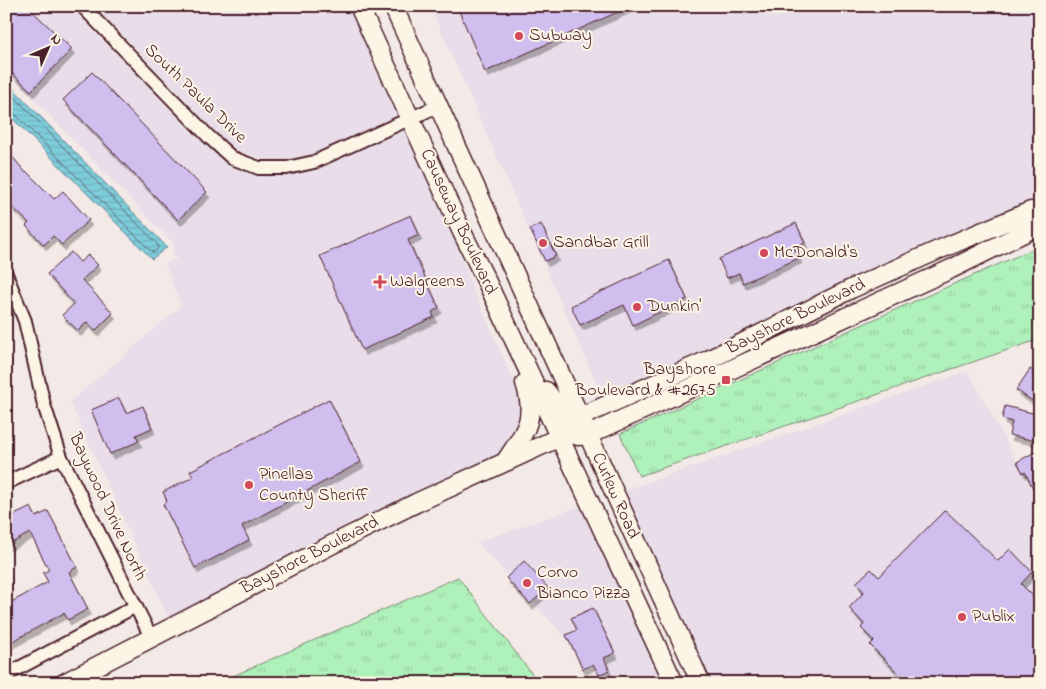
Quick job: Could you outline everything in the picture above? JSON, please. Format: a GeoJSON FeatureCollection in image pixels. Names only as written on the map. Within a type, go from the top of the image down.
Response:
{"type":"FeatureCollection","features":[{"type":"Feature","properties":{"kind":"main road","name":"Causeway Boulevard"},"geometry":{"type":"LineString","coordinates":[[359,6],[462,232],[571,427]]}},
{"type":"Feature","properties":{"kind":"main road","name":"Causeway Boulevard"},"geometry":{"type":"LineString","coordinates":[[393,6],[438,106],[571,427]]}},
{"type":"Feature","properties":{"kind":"main road","name":"Bayshore Boulevard"},"geometry":{"type":"LineString","coordinates":[[64,683],[330,545],[505,462],[571,427],[851,289],[1031,211],[1040,211]]}},
{"type":"Feature","properties":{"kind":"main road","name":"Bayshore Boulevard"},"geometry":{"type":"LineString","coordinates":[[571,427],[588,435],[951,269],[1040,225]]}},
{"type":"Feature","properties":{"kind":"main road"},"geometry":{"type":"LineString","coordinates":[[462,232],[480,283],[524,382],[530,400],[530,414],[526,430],[505,462]]}},
{"type":"Feature","properties":{"kind":"main road","name":"Curlew Road"},"geometry":{"type":"LineString","coordinates":[[571,427],[588,435],[701,683]]}},
{"type":"Feature","properties":{"kind":"main road","name":"Curlew Road"},"geometry":{"type":"LineString","coordinates":[[571,427],[674,683]]}},
{"type":"Feature","properties":{"kind":"main road"},"geometry":{"type":"LineString","coordinates":[[571,427],[578,454],[595,479],[688,683]]}},
{"type":"Feature","properties":{"kind":"street","name":"South Paula Drive"},"geometry":{"type":"LineString","coordinates":[[82,6],[208,136],[232,158],[259,168],[287,168],[314,162],[438,106]]}},
{"type":"Feature","properties":{"kind":"street","name":"Baywood Drive North"},"geometry":{"type":"LineString","coordinates":[[8,281],[25,321],[44,405],[61,457],[151,637]]}},
{"type":"Feature","properties":{"kind":"street"},"geometry":{"type":"LineString","coordinates":[[6,483],[61,457]]}},
{"type":"Feature","properties":{"kind":"street"},"geometry":{"type":"LineString","coordinates":[[6,675],[136,606]]}},
{"type":"Feature","properties":{"kind":"shaded area"},"geometry":{"type":"Polygon","coordinates":[[[6,6],[69,6],[202,142],[228,166],[258,176],[288,176],[317,170],[405,130],[454,237],[472,287],[522,402],[522,415],[518,427],[500,455],[311,546],[169,619],[70,402],[181,306],[165,264],[177,258],[172,252],[174,246],[6,70],[6,6]]]}},
{"type":"Feature","properties":{"kind":"shaded area"},"geometry":{"type":"Polygon","coordinates":[[[95,6],[349,6],[399,115],[312,154],[287,159],[262,159],[237,150],[214,130],[95,6]]]}},
{"type":"Feature","properties":{"kind":"shaded area"},"geometry":{"type":"Polygon","coordinates":[[[430,6],[1040,6],[1040,196],[849,281],[703,353],[603,398],[430,6]]]}},
{"type":"Feature","properties":{"kind":"shaded area"},"geometry":{"type":"Polygon","coordinates":[[[968,371],[1040,504],[1040,683],[711,683],[623,491],[968,371]]]}},
{"type":"Feature","properties":{"kind":"shaded area"},"geometry":{"type":"Polygon","coordinates":[[[582,506],[664,683],[608,683],[477,542],[582,506]]]}},
{"type":"Feature","properties":{"kind":"green space"},"geometry":{"type":"Polygon","coordinates":[[[1040,246],[1040,339],[639,476],[620,434],[1040,246]]]}},
{"type":"Feature","properties":{"kind":"green space"},"geometry":{"type":"Polygon","coordinates":[[[458,577],[532,674],[543,683],[217,683],[458,577]]]}},
{"type":"Feature","properties":{"kind":"water"},"geometry":{"type":"Polygon","coordinates":[[[6,81],[167,247],[152,259],[6,112],[6,81]]]}},
{"type":"Feature","properties":{"kind":"building"},"geometry":{"type":"Polygon","coordinates":[[[6,6],[27,6],[72,49],[31,91],[6,67],[6,6]]]}},
{"type":"Feature","properties":{"kind":"building"},"geometry":{"type":"Polygon","coordinates":[[[457,6],[631,6],[485,72],[457,6]]]}},
{"type":"Feature","properties":{"kind":"building"},"geometry":{"type":"Polygon","coordinates":[[[92,72],[207,192],[178,220],[63,100],[92,72]]]}},
{"type":"Feature","properties":{"kind":"building"},"geometry":{"type":"Polygon","coordinates":[[[6,149],[26,173],[54,199],[63,191],[89,220],[62,245],[53,236],[44,245],[26,226],[29,223],[6,201],[6,149]]]}},
{"type":"Feature","properties":{"kind":"building","name":"Walgreens"},"geometry":{"type":"Polygon","coordinates":[[[411,215],[419,235],[408,240],[439,308],[432,312],[434,317],[362,350],[320,256],[411,215]]]}},
{"type":"Feature","properties":{"kind":"building","name":"McDonald's"},"geometry":{"type":"Polygon","coordinates":[[[796,223],[805,243],[794,248],[799,258],[743,283],[739,273],[727,278],[719,259],[796,223]]]}},
{"type":"Feature","properties":{"kind":"building","name":"Sandbar Grill"},"geometry":{"type":"Polygon","coordinates":[[[541,224],[556,256],[545,261],[530,229],[541,224]]]}},
{"type":"Feature","properties":{"kind":"building"},"geometry":{"type":"Polygon","coordinates":[[[71,252],[80,262],[88,255],[98,265],[82,280],[113,313],[95,331],[87,322],[78,331],[62,315],[74,304],[47,274],[71,252]]]}},
{"type":"Feature","properties":{"kind":"building"},"geometry":{"type":"Polygon","coordinates":[[[669,260],[687,299],[633,325],[624,305],[580,325],[571,306],[669,260]]]}},
{"type":"Feature","properties":{"kind":"building"},"geometry":{"type":"Polygon","coordinates":[[[1030,369],[1040,376],[1040,406],[1016,390],[1030,369]]]}},
{"type":"Feature","properties":{"kind":"building"},"geometry":{"type":"Polygon","coordinates":[[[119,398],[126,413],[143,406],[152,428],[136,435],[139,441],[110,454],[91,410],[119,398]]]}},
{"type":"Feature","properties":{"kind":"building","name":"Pinellas County Sheriff"},"geometry":{"type":"Polygon","coordinates":[[[329,399],[361,462],[242,526],[249,540],[195,568],[163,504],[167,501],[163,492],[193,477],[190,471],[329,399]]]}},
{"type":"Feature","properties":{"kind":"building"},"geometry":{"type":"Polygon","coordinates":[[[1005,406],[1040,415],[1040,442],[1009,435],[1012,422],[1002,419],[1005,406]]]}},
{"type":"Feature","properties":{"kind":"building"},"geometry":{"type":"Polygon","coordinates":[[[1040,449],[1040,503],[1025,472],[1023,473],[1017,462],[1040,449]]]}},
{"type":"Feature","properties":{"kind":"building"},"geometry":{"type":"Polygon","coordinates":[[[31,507],[36,517],[48,511],[77,567],[69,572],[88,609],[68,620],[64,613],[6,645],[6,605],[48,582],[43,573],[49,570],[30,533],[6,546],[6,519],[31,507]]]}},
{"type":"Feature","properties":{"kind":"building"},"geometry":{"type":"Polygon","coordinates":[[[945,510],[998,561],[1010,549],[1032,572],[1021,584],[1040,603],[1040,659],[1032,667],[1040,675],[1040,683],[908,683],[870,645],[874,641],[861,628],[864,624],[849,608],[864,592],[856,583],[871,569],[879,577],[945,510]]]}},
{"type":"Feature","properties":{"kind":"building","name":"Corvo Bianco Pizza"},"geometry":{"type":"Polygon","coordinates":[[[524,561],[548,588],[530,604],[506,578],[524,561]]]}},
{"type":"Feature","properties":{"kind":"building"},"geometry":{"type":"Polygon","coordinates":[[[593,608],[615,653],[604,658],[609,670],[599,675],[593,664],[583,669],[566,635],[577,630],[571,618],[593,608]]]}},
{"type":"Feature","properties":{"kind":"place","name":"Subway"},"geometry":{"type":"Point","coordinates":[519,36]}},
{"type":"Feature","properties":{"kind":"place","name":"Sandbar Grill"},"geometry":{"type":"Point","coordinates":[543,243]}},
{"type":"Feature","properties":{"kind":"place","name":"McDonald's"},"geometry":{"type":"Point","coordinates":[764,253]}},
{"type":"Feature","properties":{"kind":"place","name":"Walgreens"},"geometry":{"type":"Point","coordinates":[380,282]}},
{"type":"Feature","properties":{"kind":"place","name":"Dunkin'"},"geometry":{"type":"Point","coordinates":[637,307]}},
{"type":"Feature","properties":{"kind":"place","name":"Bayshore Boulevard & #2675"},"geometry":{"type":"Point","coordinates":[726,380]}},
{"type":"Feature","properties":{"kind":"place","name":"Pinellas County Sheriff"},"geometry":{"type":"Point","coordinates":[249,485]}},
{"type":"Feature","properties":{"kind":"place","name":"Corvo Bianco Pizza"},"geometry":{"type":"Point","coordinates":[527,583]}},
{"type":"Feature","properties":{"kind":"place","name":"Publix"},"geometry":{"type":"Point","coordinates":[962,617]}}]}
